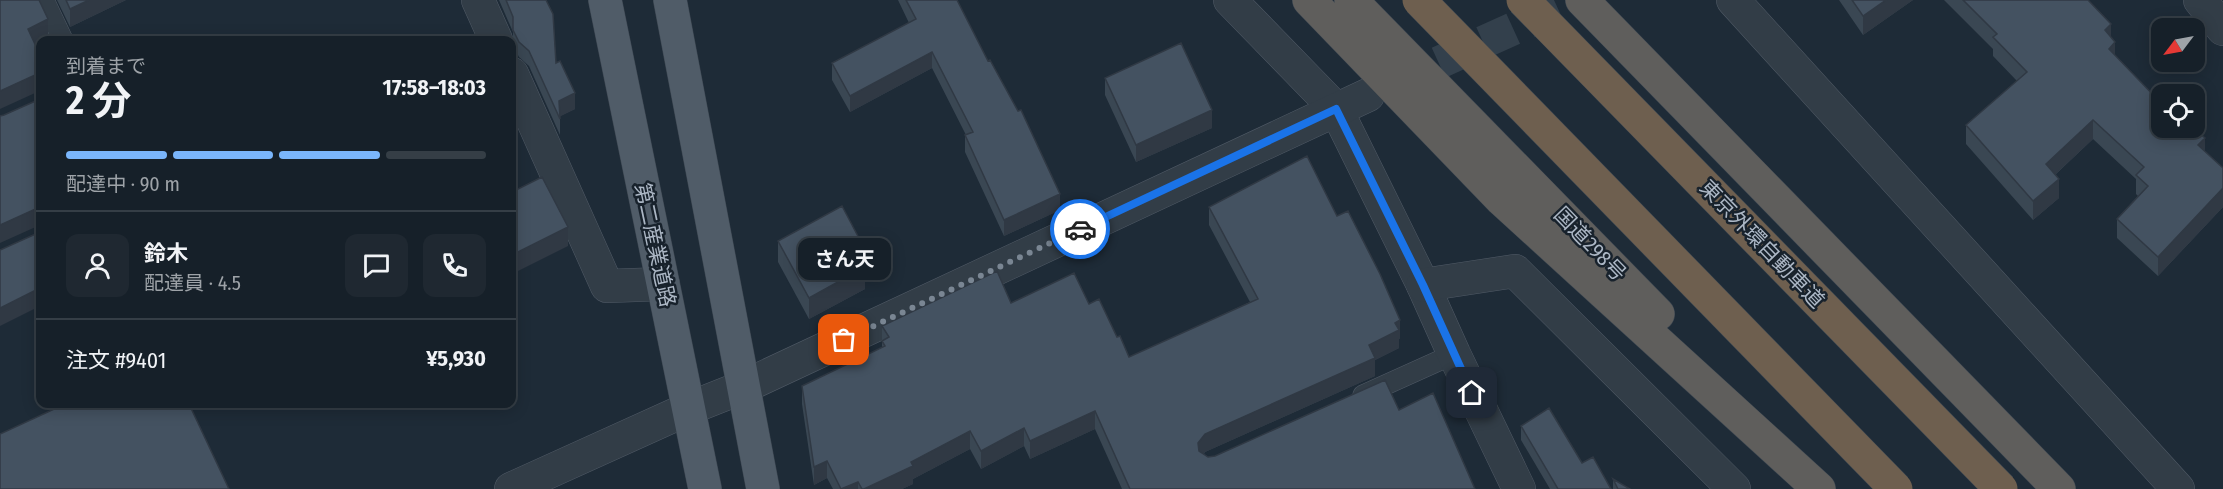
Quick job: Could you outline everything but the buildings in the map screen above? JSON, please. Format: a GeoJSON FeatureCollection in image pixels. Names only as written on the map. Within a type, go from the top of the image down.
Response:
{"type":"FeatureCollection","features":[{"type":"Feature","properties":{"kind":"highway"},"geometry":{"type":"LineString","coordinates":[[1309,0],[1502,199],[1819,489]]}},
{"type":"Feature","properties":{"kind":"highway","name":"国道298号"},"geometry":{"type":"LineString","coordinates":[[1352,0],[1828,489]]}},
{"type":"Feature","properties":{"kind":"highway"},"geometry":{"type":"LineString","coordinates":[[1419,0],[1896,489]]}},
{"type":"Feature","properties":{"kind":"highway","name":"東京外環自動車道"},"geometry":{"type":"LineString","coordinates":[[1523,0],[2001,489]]}},
{"type":"Feature","properties":{"kind":"highway"},"geometry":{"type":"LineString","coordinates":[[1582,0],[2059,489]]}},
{"type":"Feature","properties":{"kind":"highway"},"geometry":{"type":"LineString","coordinates":[[1591,0],[1693,113]]}},
{"type":"Feature","properties":{"kind":"main road","name":"第二産業道路"},"geometry":{"type":"LineString","coordinates":[[605,0],[705,489]]}},
{"type":"Feature","properties":{"kind":"main road"},"geometry":{"type":"LineString","coordinates":[[670,0],[763,489]]}},
{"type":"Feature","properties":{"kind":"street"},"geometry":{"type":"LineString","coordinates":[[478,0],[494,36]]}},
{"type":"Feature","properties":{"kind":"street"},"geometry":{"type":"LineString","coordinates":[[1230,0],[1336,109],[1423,285],[1519,489]]}},
{"type":"Feature","properties":{"kind":"street"},"geometry":{"type":"LineString","coordinates":[[1733,0],[2178,489]]}},
{"type":"Feature","properties":{"kind":"street"},"geometry":{"type":"LineString","coordinates":[[2199,0],[2223,29]]}},
{"type":"Feature","properties":{"kind":"street"},"geometry":{"type":"LineString","coordinates":[[516,83],[607,286],[663,284]]}},
{"type":"Feature","properties":{"kind":"street"},"geometry":{"type":"LineString","coordinates":[[511,489],[690,408],[743,387],[1368,95]]}},
{"type":"Feature","properties":{"kind":"street"},"geometry":{"type":"LineString","coordinates":[[1423,285],[1515,271],[1734,489]]}},
{"type":"Feature","properties":{"kind":"lane"},"geometry":{"type":"LineString","coordinates":[[44,0],[61,36]]}},
{"type":"Feature","properties":{"kind":"lane"},"geometry":{"type":"LineString","coordinates":[[1348,401],[1454,354]]}},
{"type":"Feature","properties":{"kind":"tunnel"},"geometry":{"type":"LineString","coordinates":[[1394,83],[1576,0]]}},
{"type":"Feature","properties":{"kind":"way so far"},"geometry":{"type":"LineString","coordinates":[[844,340],[1080,229]]}},
{"type":"Feature","properties":{"kind":"place","name":"さん天"},"geometry":{"type":"Point","coordinates":[844,340]}},
{"type":"Feature","properties":{"kind":"route"},"geometry":{"type":"LineString","coordinates":[[1080,229],[1336,109],[1423,285],[1472,393]]}}]}
